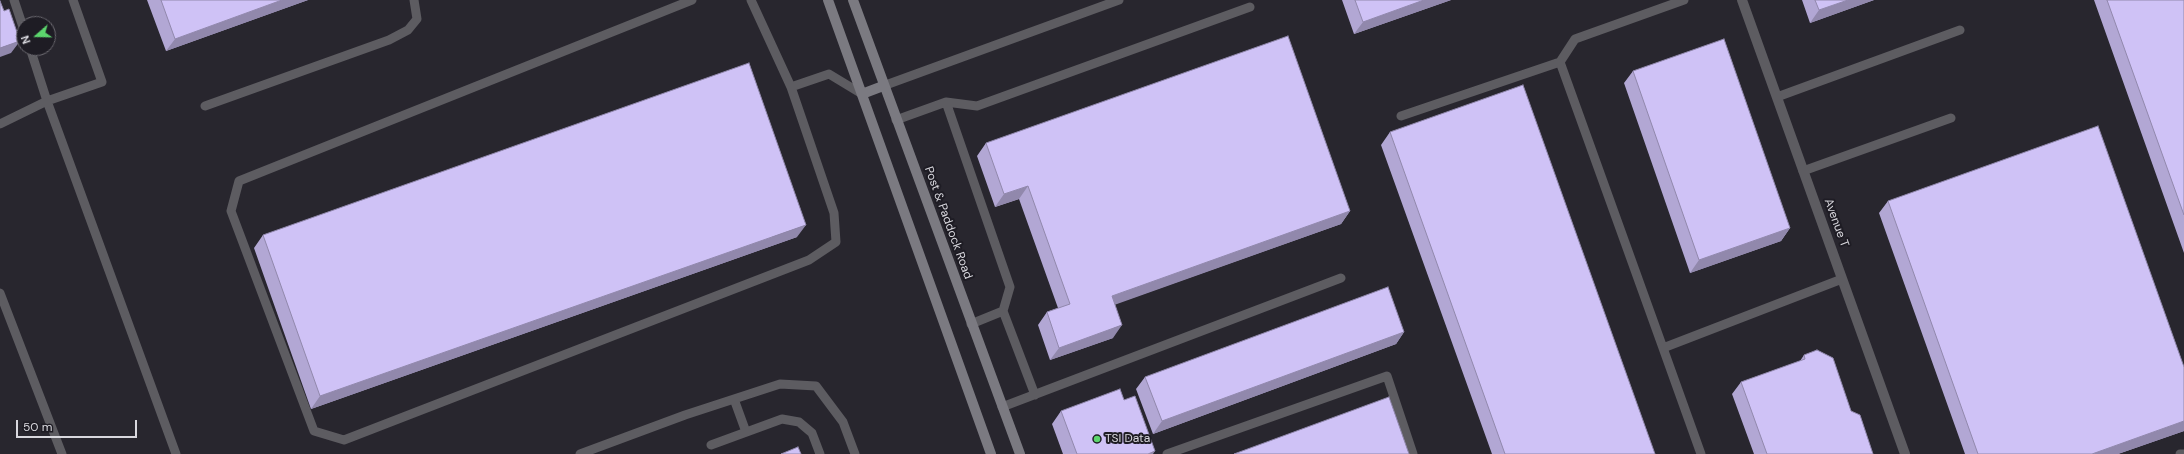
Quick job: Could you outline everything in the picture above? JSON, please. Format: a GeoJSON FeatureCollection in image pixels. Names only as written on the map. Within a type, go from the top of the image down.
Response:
{"type":"FeatureCollection","features":[{"type":"Feature","properties":{"kind":"street"},"geometry":{"type":"LineString","coordinates":[[828,0],[991,454]]}},
{"type":"Feature","properties":{"kind":"street","name":"Post & Paddock Road"},"geometry":{"type":"LineString","coordinates":[[853,0],[1020,454]]}},
{"type":"Feature","properties":{"kind":"street","name":"Avenue T"},"geometry":{"type":"LineString","coordinates":[[1742,0],[1905,454]]}},
{"type":"Feature","properties":{"kind":"street"},"geometry":{"type":"LineString","coordinates":[[862,94],[884,86]]}},
{"type":"Feature","properties":{"kind":"lane"},"geometry":{"type":"LineString","coordinates":[[14,0],[19,16]]}},
{"type":"Feature","properties":{"kind":"lane"},"geometry":{"type":"LineString","coordinates":[[0,124],[47,101],[102,82],[73,0]]}},
{"type":"Feature","properties":{"kind":"lane"},"geometry":{"type":"LineString","coordinates":[[205,106],[389,40],[408,30],[417,20],[414,0]]}},
{"type":"Feature","properties":{"kind":"lane"},"geometry":{"type":"LineString","coordinates":[[692,0],[238,181],[231,211],[314,431],[344,440],[809,260],[836,242],[834,213],[791,87],[752,0]]}},
{"type":"Feature","properties":{"kind":"lane"},"geometry":{"type":"LineString","coordinates":[[884,86],[1119,0]]}},
{"type":"Feature","properties":{"kind":"lane"},"geometry":{"type":"LineString","coordinates":[[1401,116],[1560,62],[1575,38],[1684,0]]}},
{"type":"Feature","properties":{"kind":"lane"},"geometry":{"type":"LineString","coordinates":[[896,120],[946,102],[977,106],[1250,7]]}},
{"type":"Feature","properties":{"kind":"lane"},"geometry":{"type":"LineString","coordinates":[[1776,97],[1960,30]]}},
{"type":"Feature","properties":{"kind":"lane"},"geometry":{"type":"LineString","coordinates":[[33,56],[47,101],[176,454]]}},
{"type":"Feature","properties":{"kind":"lane"},"geometry":{"type":"LineString","coordinates":[[1560,62],[1701,454]]}},
{"type":"Feature","properties":{"kind":"lane"},"geometry":{"type":"LineString","coordinates":[[791,87],[829,74],[862,94]]}},
{"type":"Feature","properties":{"kind":"lane"},"geometry":{"type":"LineString","coordinates":[[946,102],[1010,287],[1003,311],[1034,395]]}},
{"type":"Feature","properties":{"kind":"lane"},"geometry":{"type":"LineString","coordinates":[[1803,171],[1950,118]]}},
{"type":"Feature","properties":{"kind":"lane"},"geometry":{"type":"LineString","coordinates":[[1002,407],[1341,278]]}},
{"type":"Feature","properties":{"kind":"lane"},"geometry":{"type":"LineString","coordinates":[[1663,348],[1842,279]]}},
{"type":"Feature","properties":{"kind":"lane"},"geometry":{"type":"LineString","coordinates":[[0,293],[62,454]]}},
{"type":"Feature","properties":{"kind":"lane"},"geometry":{"type":"LineString","coordinates":[[971,324],[1003,311]]}},
{"type":"Feature","properties":{"kind":"lane"},"geometry":{"type":"LineString","coordinates":[[1167,454],[1387,376],[1414,454]]}},
{"type":"Feature","properties":{"kind":"lane"},"geometry":{"type":"LineString","coordinates":[[580,454],[780,384],[816,386],[843,422],[855,454]]}},
{"type":"Feature","properties":{"kind":"lane"},"geometry":{"type":"LineString","coordinates":[[734,399],[746,432]]}},
{"type":"Feature","properties":{"kind":"lane"},"geometry":{"type":"LineString","coordinates":[[711,445],[782,420],[799,422],[812,433],[820,454]]}},
{"type":"Feature","properties":{"kind":"building"},"geometry":{"type":"Polygon","coordinates":[[[161,0],[282,0],[175,39],[161,0]]]}},
{"type":"Feature","properties":{"kind":"building"},"geometry":{"type":"Polygon","coordinates":[[[1355,0],[1424,0],[1363,22],[1355,0]]]}},
{"type":"Feature","properties":{"kind":"building"},"geometry":{"type":"Polygon","coordinates":[[[1815,0],[1848,0],[1819,10],[1815,0]]]}},
{"type":"Feature","properties":{"kind":"building"},"geometry":{"type":"Polygon","coordinates":[[[2107,0],[2184,0],[2184,215],[2107,0]]]}},
{"type":"Feature","properties":{"kind":"building"},"geometry":{"type":"Polygon","coordinates":[[[0,1],[4,11],[9,9],[16,29],[16,42],[0,48],[0,1]]]}},
{"type":"Feature","properties":{"kind":"building"},"geometry":{"type":"Polygon","coordinates":[[[1288,36],[1350,211],[1112,296],[1122,325],[1059,348],[1047,312],[1070,304],[1028,186],[1004,194],[986,143],[1288,36]]]}},
{"type":"Feature","properties":{"kind":"building"},"geometry":{"type":"Polygon","coordinates":[[[1724,39],[1790,228],[1699,260],[1633,71],[1724,39]]]}},
{"type":"Feature","properties":{"kind":"building"},"geometry":{"type":"Polygon","coordinates":[[[749,63],[806,225],[320,396],[263,235],[749,63]]]}},
{"type":"Feature","properties":{"kind":"building"},"geometry":{"type":"Polygon","coordinates":[[[1523,85],[1655,454],[1505,454],[1390,132],[1523,85]]]}},
{"type":"Feature","properties":{"kind":"building"},"geometry":{"type":"Polygon","coordinates":[[[2098,126],[2184,367],[2184,421],[2092,454],[1978,454],[1888,201],[2098,126]]]}},
{"type":"Feature","properties":{"kind":"building"},"geometry":{"type":"Polygon","coordinates":[[[1388,287],[1404,332],[1162,421],[1145,377],[1388,287]]]}},
{"type":"Feature","properties":{"kind":"building"},"geometry":{"type":"Polygon","coordinates":[[[1817,350],[1833,358],[1851,411],[1860,415],[1873,454],[1767,454],[1741,382],[1805,359],[1804,355],[1817,350]]]}},
{"type":"Feature","properties":{"kind":"building","name":"TSI Data"},"geometry":{"type":"Polygon","coordinates":[[[1120,389],[1124,400],[1135,396],[1155,451],[1148,454],[1077,454],[1061,411],[1120,389]]]}},
{"type":"Feature","properties":{"kind":"building"},"geometry":{"type":"Polygon","coordinates":[[[1389,397],[1409,454],[1234,454],[1389,397]]]}},
{"type":"Feature","properties":{"kind":"building"},"geometry":{"type":"Polygon","coordinates":[[[798,447],[801,454],[781,454],[798,447]]]}},
{"type":"Feature","properties":{"kind":"place","name":"TSI Data"},"geometry":{"type":"Point","coordinates":[1097,439]}}]}
